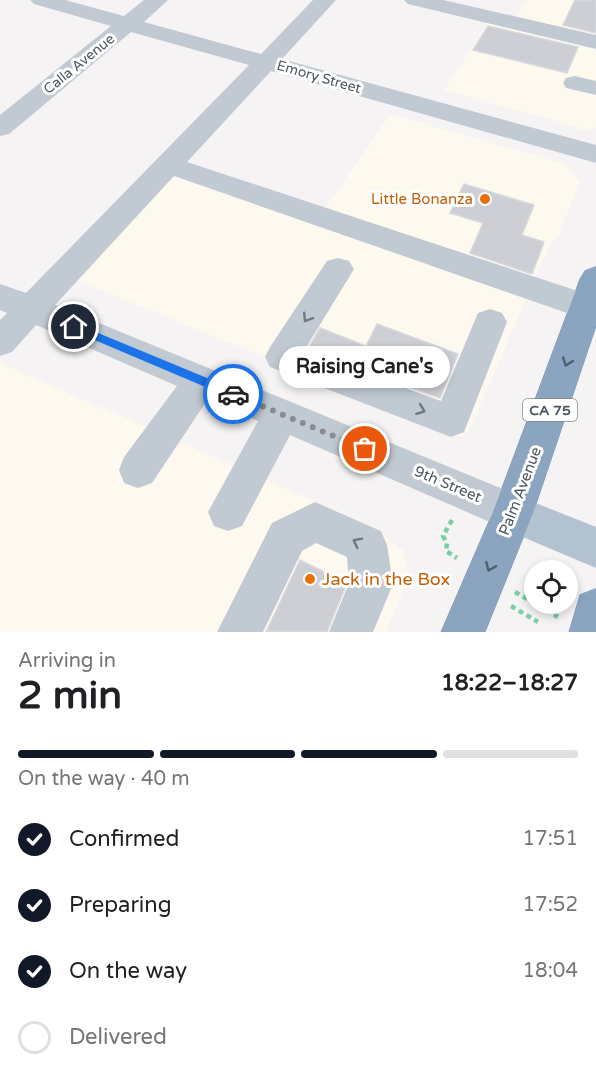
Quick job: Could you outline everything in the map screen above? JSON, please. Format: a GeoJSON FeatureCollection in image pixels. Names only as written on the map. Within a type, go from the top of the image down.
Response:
{"type":"FeatureCollection","features":[{"type":"Feature","properties":{"kind":"highway","name":"Palm Avenue"},"geometry":{"type":"LineString","coordinates":[[463,632],[513,513],[592,293]]}},
{"type":"Feature","properties":{"kind":"highway"},"geometry":{"type":"LineString","coordinates":[[591,632],[596,611]]}},
{"type":"Feature","properties":{"kind":"main road","name":"9th Street"},"geometry":{"type":"LineString","coordinates":[[513,513],[596,548]]}},
{"type":"Feature","properties":{"kind":"street","name":"Emory Street"},"geometry":{"type":"LineString","coordinates":[[41,0],[596,154]]}},
{"type":"Feature","properties":{"kind":"street","name":"Calla Avenue"},"geometry":{"type":"LineString","coordinates":[[0,128],[157,0]]}},
{"type":"Feature","properties":{"kind":"street"},"geometry":{"type":"LineString","coordinates":[[0,342],[33,310],[325,0]]}},
{"type":"Feature","properties":{"kind":"street"},"geometry":{"type":"LineString","coordinates":[[415,0],[525,16],[596,42]]}},
{"type":"Feature","properties":{"kind":"street"},"geometry":{"type":"LineString","coordinates":[[169,165],[592,293]]}},
{"type":"Feature","properties":{"kind":"street"},"geometry":{"type":"LineString","coordinates":[[338,269],[282,357],[451,422],[490,322]]}},
{"type":"Feature","properties":{"kind":"street","name":"9th Street"},"geometry":{"type":"LineString","coordinates":[[0,296],[513,513]]}},
{"type":"Feature","properties":{"kind":"street"},"geometry":{"type":"LineString","coordinates":[[138,470],[201,380]]}},
{"type":"Feature","properties":{"kind":"street"},"geometry":{"type":"LineString","coordinates":[[228,512],[282,414]]}},
{"type":"Feature","properties":{"kind":"street"},"geometry":{"type":"LineString","coordinates":[[239,632],[287,537],[315,522],[366,545],[371,584],[351,632]]}},
{"type":"Feature","properties":{"kind":"path"},"geometry":{"type":"LineString","coordinates":[[503,601],[538,622]]}},
{"type":"Feature","properties":{"kind":"shaded area"},"geometry":{"type":"Polygon","coordinates":[[[527,0],[596,0],[596,127],[584,131],[577,129],[578,127],[444,90],[490,20],[512,25],[527,0]]]}},
{"type":"Feature","properties":{"kind":"shaded area"},"geometry":{"type":"Polygon","coordinates":[[[390,114],[565,164],[580,181],[559,235],[551,243],[469,431],[461,437],[71,278],[171,171],[317,220],[390,114]]]}},
{"type":"Feature","properties":{"kind":"shaded area"},"geometry":{"type":"Polygon","coordinates":[[[0,363],[373,527],[404,551],[408,579],[386,632],[0,632],[0,363]]]}},
{"type":"Feature","properties":{"kind":"building"},"geometry":{"type":"Polygon","coordinates":[[[575,0],[596,0],[596,33],[563,25],[575,0]]]}},
{"type":"Feature","properties":{"kind":"building"},"geometry":{"type":"Polygon","coordinates":[[[488,26],[578,47],[567,73],[473,50],[488,26]]]}},
{"type":"Feature","properties":{"kind":"building"},"geometry":{"type":"Polygon","coordinates":[[[464,184],[534,205],[522,235],[544,242],[532,274],[470,253],[483,223],[450,213],[464,184]]]}},
{"type":"Feature","properties":{"kind":"building"},"geometry":{"type":"Polygon","coordinates":[[[377,324],[458,354],[440,398],[307,350],[320,328],[366,346],[377,324]]]}},
{"type":"Feature","properties":{"kind":"building","name":"Jack in the Box"},"geometry":{"type":"Polygon","coordinates":[[[300,560],[347,583],[327,632],[266,632],[300,560]]]}},
{"type":"Feature","properties":{"kind":"way so far"},"geometry":{"type":"LineString","coordinates":[[233,394],[365,449]]}},
{"type":"Feature","properties":{"kind":"place","name":"Little Bonanza"},"geometry":{"type":"Point","coordinates":[485,199]}},
{"type":"Feature","properties":{"kind":"place","name":"Raising Cane's"},"geometry":{"type":"Point","coordinates":[365,449]}},
{"type":"Feature","properties":{"kind":"place","name":"Jack in the Box"},"geometry":{"type":"Point","coordinates":[310,579]}},
{"type":"Feature","properties":{"kind":"route"},"geometry":{"type":"LineString","coordinates":[[74,327],[233,394]]}}]}
